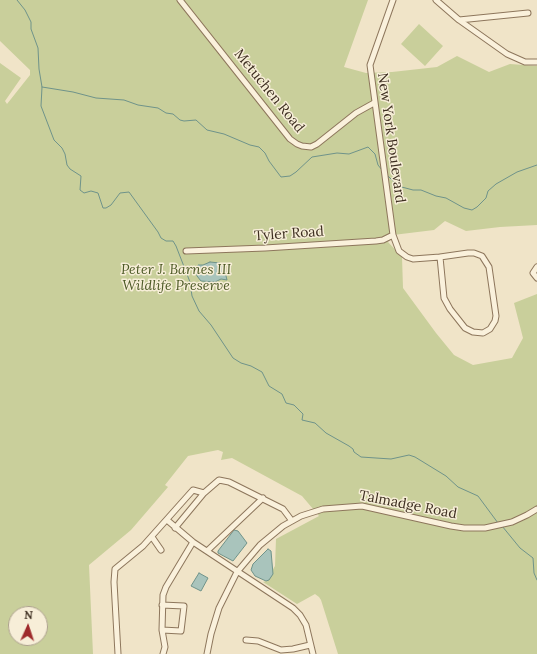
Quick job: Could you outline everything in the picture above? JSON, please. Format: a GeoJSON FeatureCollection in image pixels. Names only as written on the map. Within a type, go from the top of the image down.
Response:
{"type":"FeatureCollection","features":[{"type":"Feature","properties":{"kind":"street","name":"Metuchen Road"},"geometry":{"type":"LineString","coordinates":[[180,0],[290,139],[297,144],[310,147],[317,144],[356,113],[374,103]]}},
{"type":"Feature","properties":{"kind":"street","name":"New York Boulevard"},"geometry":{"type":"LineString","coordinates":[[393,0],[370,65],[393,235],[399,251],[407,258],[440,257],[468,252],[478,254],[485,259],[488,267],[496,316],[490,329],[483,333],[473,332],[462,325],[450,309],[444,298],[440,257]]}},
{"type":"Feature","properties":{"kind":"street"},"geometry":{"type":"LineString","coordinates":[[436,0],[459,20],[507,54],[525,62],[537,62]]}},
{"type":"Feature","properties":{"kind":"street"},"geometry":{"type":"LineString","coordinates":[[459,20],[528,13]]}},
{"type":"Feature","properties":{"kind":"street","name":"Tyler Road"},"geometry":{"type":"LineString","coordinates":[[186,251],[376,241],[383,240],[393,235]]}},
{"type":"Feature","properties":{"kind":"street"},"geometry":{"type":"LineString","coordinates":[[537,267],[534,273],[537,278]]}},
{"type":"Feature","properties":{"kind":"street"},"geometry":{"type":"LineString","coordinates":[[175,528],[209,487],[219,480],[229,482],[283,509],[292,521]]}},
{"type":"Feature","properties":{"kind":"street"},"geometry":{"type":"LineString","coordinates":[[118,654],[114,582],[116,566],[143,546],[152,537],[192,490],[204,493]]}},
{"type":"Feature","properties":{"kind":"street"},"geometry":{"type":"LineString","coordinates":[[207,551],[263,498]]}},
{"type":"Feature","properties":{"kind":"street","name":"Talmadge Road"},"geometry":{"type":"LineString","coordinates":[[207,654],[217,614],[237,572],[260,545],[275,532],[292,521],[311,512],[323,509],[362,506],[464,528],[485,528],[505,524],[519,519],[537,509]]}},
{"type":"Feature","properties":{"kind":"street"},"geometry":{"type":"LineString","coordinates":[[167,520],[193,542],[293,608],[300,615],[306,625],[312,654]]}},
{"type":"Feature","properties":{"kind":"street"},"geometry":{"type":"LineString","coordinates":[[152,537],[161,550]]}},
{"type":"Feature","properties":{"kind":"street"},"geometry":{"type":"LineString","coordinates":[[163,654],[165,646],[162,630],[162,605],[166,587],[193,542]]}},
{"type":"Feature","properties":{"kind":"street"},"geometry":{"type":"LineString","coordinates":[[162,605],[184,606],[182,631],[162,630]]}},
{"type":"Feature","properties":{"kind":"street"},"geometry":{"type":"LineString","coordinates":[[246,640],[258,641],[281,650],[310,645]]}},
{"type":"Feature","properties":{"kind":"green space","name":"Peter J. Barnes III Wildlife Preserve"},"geometry":{"type":"Polygon","coordinates":[[[0,0],[368,0],[344,67],[366,73],[392,72],[437,67],[457,56],[489,72],[510,64],[537,66],[537,225],[466,231],[445,221],[434,230],[393,235],[388,242],[402,257],[403,288],[454,355],[473,365],[512,358],[523,338],[514,303],[537,294],[537,654],[338,654],[319,597],[315,594],[297,604],[263,582],[266,581],[275,566],[276,539],[319,516],[302,496],[232,458],[221,460],[223,452],[218,450],[188,456],[165,485],[168,487],[131,530],[89,565],[93,654],[0,654],[0,63],[21,78],[5,101],[7,104],[30,75],[30,70],[0,41],[0,0]]]}},
{"type":"Feature","properties":{"kind":"green space"},"geometry":{"type":"Polygon","coordinates":[[[419,24],[443,46],[425,66],[401,44],[419,24]]]}},
{"type":"Feature","properties":{"kind":"water"},"geometry":{"type":"Polygon","coordinates":[[[210,262],[220,263],[224,268],[227,280],[221,279],[215,282],[201,281],[197,276],[196,270],[198,265],[203,265],[210,262]]]}},
{"type":"Feature","properties":{"kind":"water"},"geometry":{"type":"Polygon","coordinates":[[[234,530],[238,531],[247,543],[233,561],[218,553],[218,551],[234,530]]]}},
{"type":"Feature","properties":{"kind":"water"},"geometry":{"type":"Polygon","coordinates":[[[268,549],[271,551],[273,574],[269,580],[266,581],[255,576],[251,570],[253,564],[268,549]]]}},
{"type":"Feature","properties":{"kind":"water"},"geometry":{"type":"Polygon","coordinates":[[[199,573],[208,578],[201,591],[191,586],[199,573]]]}},
{"type":"Feature","properties":{"kind":"waterway"},"geometry":{"type":"LineString","coordinates":[[17,0],[25,10],[31,22],[31,29],[38,48],[42,87],[41,106],[54,140],[62,148],[65,154],[67,165],[70,169],[81,176],[80,190],[84,193],[91,191],[98,193],[103,208],[111,205],[120,193],[129,192],[161,238],[166,241],[173,241],[190,282],[192,296],[199,311],[211,325],[233,358],[262,372],[269,386],[282,394],[286,403],[294,405],[303,414],[302,420],[315,423],[326,433],[349,446],[361,457],[391,459],[409,455],[415,457],[446,476],[458,487],[478,496],[498,523]]}},
{"type":"Feature","properties":{"kind":"waterway"},"geometry":{"type":"LineString","coordinates":[[42,87],[73,92],[96,98],[124,100],[138,105],[158,108],[166,113],[173,114],[180,120],[196,120],[207,130],[224,134],[250,145],[259,147],[265,153],[281,177],[290,176],[312,157],[337,153],[349,154],[368,147],[375,154],[378,165],[382,170]]}},
{"type":"Feature","properties":{"kind":"waterway"},"geometry":{"type":"LineString","coordinates":[[387,175],[398,186],[413,190],[421,190],[446,198],[464,208],[472,210],[486,198],[488,191],[496,184],[517,172],[537,165]]}},
{"type":"Feature","properties":{"kind":"waterway"},"geometry":{"type":"LineString","coordinates":[[502,526],[520,548],[533,558],[534,573],[537,580]]}}]}
